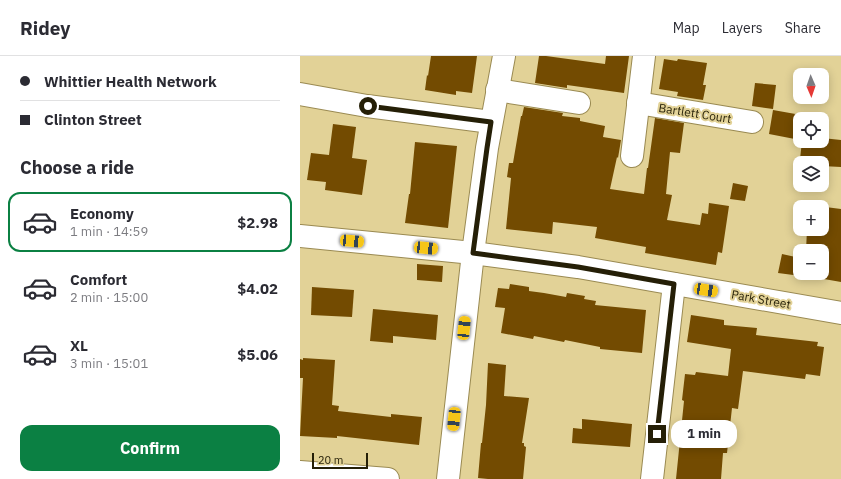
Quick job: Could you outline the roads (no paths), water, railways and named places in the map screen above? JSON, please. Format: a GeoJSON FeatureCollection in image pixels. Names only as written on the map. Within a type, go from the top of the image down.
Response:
{"type":"FeatureCollection","features":[{"type":"Feature","properties":{"kind":"street"},"geometry":{"type":"LineString","coordinates":[[448,479],[473,253],[491,122],[504,56]]}},
{"type":"Feature","properties":{"kind":"street"},"geometry":{"type":"LineString","coordinates":[[632,156],[644,56]]}},
{"type":"Feature","properties":{"kind":"street"},"geometry":{"type":"LineString","coordinates":[[497,90],[579,103]]}},
{"type":"Feature","properties":{"kind":"street"},"geometry":{"type":"LineString","coordinates":[[300,94],[368,106],[491,122]]}},
{"type":"Feature","properties":{"kind":"street","name":"Bartlett Court"},"geometry":{"type":"LineString","coordinates":[[638,103],[752,122]]}},
{"type":"Feature","properties":{"kind":"street","name":"Park Street"},"geometry":{"type":"LineString","coordinates":[[300,236],[473,253],[578,267],[841,312]]}},
{"type":"Feature","properties":{"kind":"street"},"geometry":{"type":"LineString","coordinates":[[652,479],[674,284]]}},
{"type":"Feature","properties":{"kind":"street"},"geometry":{"type":"LineString","coordinates":[[300,472],[388,479]]}}]}
